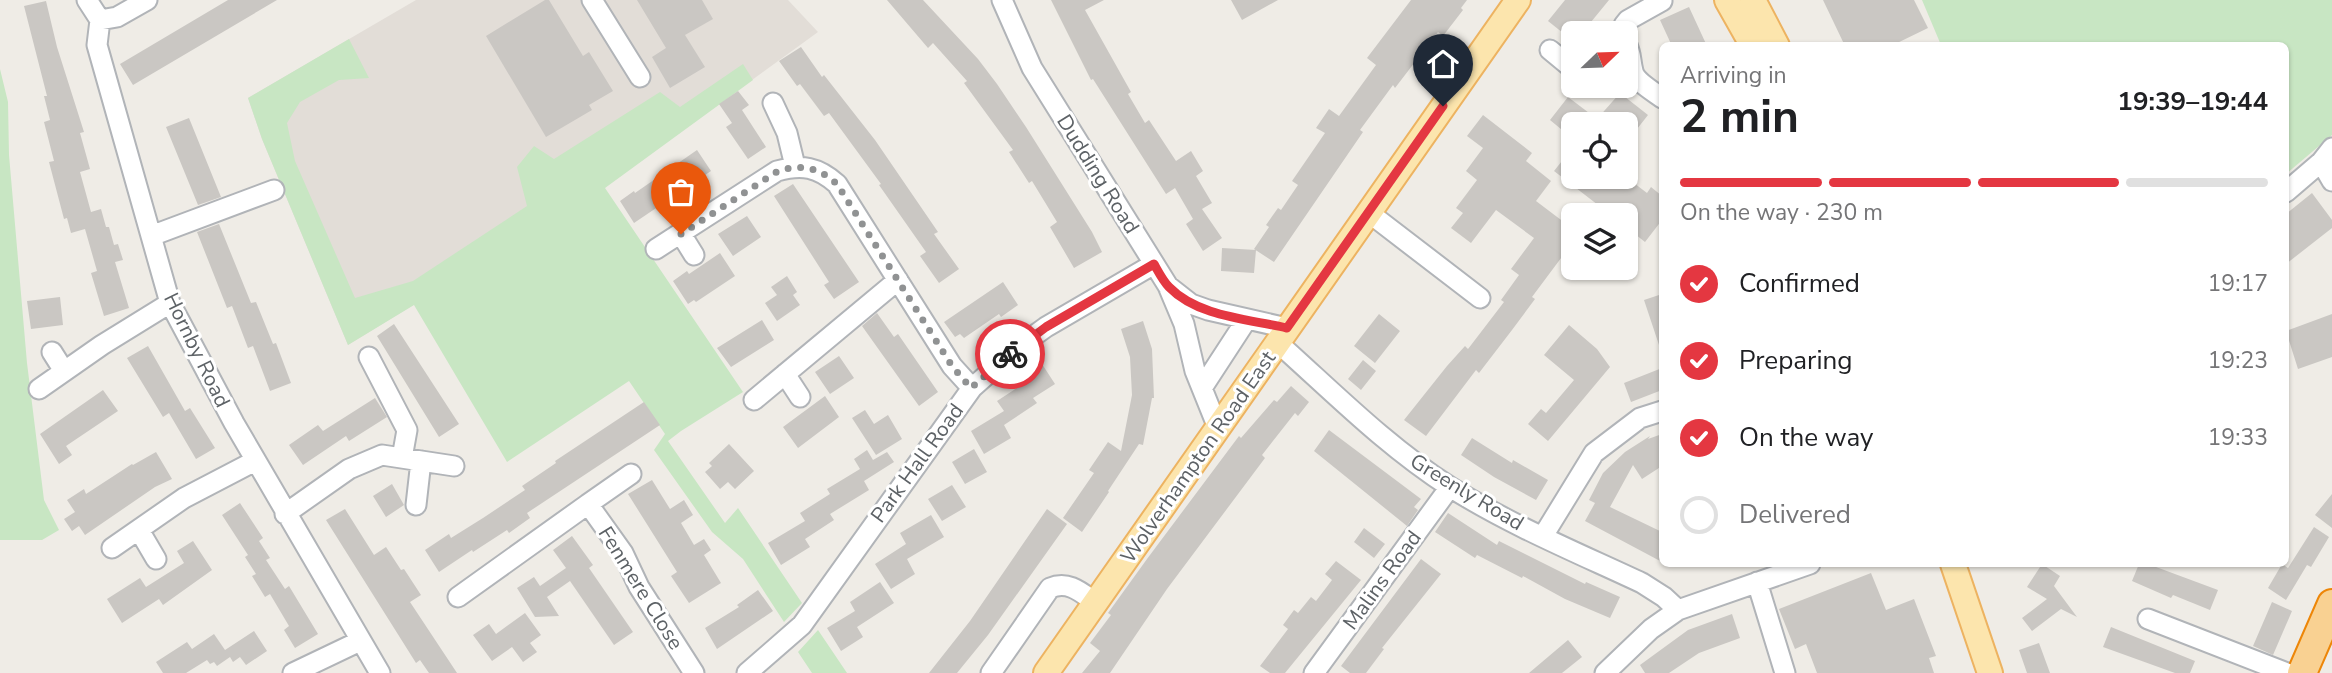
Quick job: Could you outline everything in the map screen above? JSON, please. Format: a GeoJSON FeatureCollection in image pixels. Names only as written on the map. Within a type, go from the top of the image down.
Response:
{"type":"FeatureCollection","features":[{"type":"Feature","properties":{"kind":"highway"},"geometry":{"type":"LineString","coordinates":[[2302,673],[2332,604]]}},
{"type":"Feature","properties":{"kind":"main road","name":"Wolverhampton Road East"},"geometry":{"type":"LineString","coordinates":[[1046,673],[1518,0]]}},
{"type":"Feature","properties":{"kind":"main road"},"geometry":{"type":"LineString","coordinates":[[1727,0],[1751,42]]}},
{"type":"Feature","properties":{"kind":"main road"},"geometry":{"type":"LineString","coordinates":[[1753,0],[1775,42]]}},
{"type":"Feature","properties":{"kind":"main road"},"geometry":{"type":"LineString","coordinates":[[1953,567],[1990,673]]}},
{"type":"Feature","properties":{"kind":"street"},"geometry":{"type":"LineString","coordinates":[[87,0],[100,20],[117,17],[147,0]]}},
{"type":"Feature","properties":{"kind":"street"},"geometry":{"type":"LineString","coordinates":[[592,0],[640,77]]}},
{"type":"Feature","properties":{"kind":"street","name":"Dudding Road"},"geometry":{"type":"LineString","coordinates":[[1000,1],[1032,68],[1168,286],[1184,324],[1195,371],[1218,428]]}},
{"type":"Feature","properties":{"kind":"street"},"geometry":{"type":"LineString","coordinates":[[1627,21],[1662,1]]}},
{"type":"Feature","properties":{"kind":"street","name":"Hornby Road"},"geometry":{"type":"LineString","coordinates":[[100,20],[97,45],[170,303],[204,371],[285,514],[380,673]]}},
{"type":"Feature","properties":{"kind":"street"},"geometry":{"type":"LineString","coordinates":[[1550,50],[1561,59]]}},
{"type":"Feature","properties":{"kind":"street"},"geometry":{"type":"LineString","coordinates":[[1638,83],[1659,96]]}},
{"type":"Feature","properties":{"kind":"street"},"geometry":{"type":"LineString","coordinates":[[773,103],[787,133],[796,166]]}},
{"type":"Feature","properties":{"kind":"street"},"geometry":{"type":"LineString","coordinates":[[2289,189],[2326,155],[2332,181]]}},
{"type":"Feature","properties":{"kind":"street"},"geometry":{"type":"LineString","coordinates":[[656,249],[778,171],[807,166],[826,174],[837,184],[952,366],[971,388]]}},
{"type":"Feature","properties":{"kind":"street"},"geometry":{"type":"LineString","coordinates":[[150,236],[274,190]]}},
{"type":"Feature","properties":{"kind":"street"},"geometry":{"type":"LineString","coordinates":[[1368,212],[1480,298]]}},
{"type":"Feature","properties":{"kind":"street"},"geometry":{"type":"LineString","coordinates":[[681,234],[694,255]]}},
{"type":"Feature","properties":{"kind":"street","name":"Park Hall Road"},"geometry":{"type":"LineString","coordinates":[[747,673],[802,625],[971,388],[1046,327],[1154,264]]}},
{"type":"Feature","properties":{"kind":"street"},"geometry":{"type":"LineString","coordinates":[[754,400],[898,280]]}},
{"type":"Feature","properties":{"kind":"street"},"geometry":{"type":"LineString","coordinates":[[1168,286],[1191,304],[1247,319],[1282,335]]}},
{"type":"Feature","properties":{"kind":"street"},"geometry":{"type":"LineString","coordinates":[[39,389],[170,303]]}},
{"type":"Feature","properties":{"kind":"street"},"geometry":{"type":"LineString","coordinates":[[1202,388],[1247,319]]}},
{"type":"Feature","properties":{"kind":"street","name":"Greenly Road"},"geometry":{"type":"LineString","coordinates":[[1282,335],[1380,436],[1450,487],[1497,514],[1642,583],[1678,610]]}},
{"type":"Feature","properties":{"kind":"street"},"geometry":{"type":"LineString","coordinates":[[52,352],[64,371]]}},
{"type":"Feature","properties":{"kind":"street"},"geometry":{"type":"LineString","coordinates":[[369,357],[407,430],[416,505]]}},
{"type":"Feature","properties":{"kind":"street"},"geometry":{"type":"LineString","coordinates":[[785,374],[800,397]]}},
{"type":"Feature","properties":{"kind":"street"},"geometry":{"type":"LineString","coordinates":[[1543,536],[1594,453],[1640,418],[1659,412]]}},
{"type":"Feature","properties":{"kind":"street"},"geometry":{"type":"LineString","coordinates":[[285,514],[349,469],[382,455],[454,466]]}},
{"type":"Feature","properties":{"kind":"street"},"geometry":{"type":"LineString","coordinates":[[112,548],[184,498],[256,461]]}},
{"type":"Feature","properties":{"kind":"street","name":"Fenmere Close"},"geometry":{"type":"LineString","coordinates":[[458,597],[631,474]]}},
{"type":"Feature","properties":{"kind":"street","name":"Malins Road"},"geometry":{"type":"LineString","coordinates":[[1314,673],[1450,487]]}},
{"type":"Feature","properties":{"kind":"street","name":"Fenmere Close"},"geometry":{"type":"LineString","coordinates":[[588,504],[623,553],[639,587],[694,673]]}},
{"type":"Feature","properties":{"kind":"street"},"geometry":{"type":"LineString","coordinates":[[139,530],[156,559]]}},
{"type":"Feature","properties":{"kind":"street"},"geometry":{"type":"LineString","coordinates":[[1612,671],[1651,629],[1678,610],[1801,567]]}},
{"type":"Feature","properties":{"kind":"street"},"geometry":{"type":"LineString","coordinates":[[1757,582],[1785,673]]}},
{"type":"Feature","properties":{"kind":"street"},"geometry":{"type":"LineString","coordinates":[[991,673],[1050,588],[1059,584],[1074,587],[1096,603]]}},
{"type":"Feature","properties":{"kind":"street"},"geometry":{"type":"LineString","coordinates":[[2148,619],[2287,673]]}},
{"type":"Feature","properties":{"kind":"street"},"geometry":{"type":"LineString","coordinates":[[293,673],[360,641]]}},
{"type":"Feature","properties":{"kind":"shaded area"},"geometry":{"type":"Polygon","coordinates":[[[416,0],[788,0],[818,32],[604,188],[348,345],[262,139],[248,98],[416,0]]]}},
{"type":"Feature","properties":{"kind":"green space"},"geometry":{"type":"Polygon","coordinates":[[[1922,0],[2332,0],[2332,135],[2289,171],[2289,42],[1940,42],[1922,0]]]}},
{"type":"Feature","properties":{"kind":"green space"},"geometry":{"type":"Polygon","coordinates":[[[349,39],[369,78],[339,80],[300,102],[287,123],[295,161],[355,298],[413,281],[527,206],[517,167],[534,146],[554,159],[660,92],[680,107],[743,64],[753,80],[605,188],[743,392],[668,441],[725,523],[738,508],[802,603],[784,622],[743,559],[712,532],[654,450],[665,434],[629,381],[507,462],[414,305],[348,345],[262,139],[248,98],[349,39]]]}},
{"type":"Feature","properties":{"kind":"green space"},"geometry":{"type":"Polygon","coordinates":[[[0,69],[8,102],[9,155],[27,363],[44,500],[59,530],[42,540],[0,540],[0,69]]]}},
{"type":"Feature","properties":{"kind":"green space"},"geometry":{"type":"Polygon","coordinates":[[[818,630],[847,673],[812,673],[798,652],[818,630]]]}},
{"type":"Feature","properties":{"kind":"building"},"geometry":{"type":"Polygon","coordinates":[[[228,0],[277,0],[133,85],[120,64],[228,0]]]}},
{"type":"Feature","properties":{"kind":"building"},"geometry":{"type":"Polygon","coordinates":[[[549,0],[583,56],[589,52],[613,91],[589,105],[592,110],[546,137],[486,36],[549,0]]]}},
{"type":"Feature","properties":{"kind":"building"},"geometry":{"type":"Polygon","coordinates":[[[637,0],[702,0],[713,19],[685,35],[705,67],[670,88],[652,57],[666,48],[637,0]]]}},
{"type":"Feature","properties":{"kind":"building"},"geometry":{"type":"Polygon","coordinates":[[[887,0],[923,0],[978,59],[1026,127],[1102,252],[1074,268],[1050,227],[1057,222],[1032,181],[1029,183],[1009,152],[1013,150],[964,83],[967,81],[933,43],[928,48],[887,0]]]}},
{"type":"Feature","properties":{"kind":"building"},"geometry":{"type":"Polygon","coordinates":[[[1051,0],[1104,0],[1085,10],[1131,92],[1128,94],[1145,123],[1149,120],[1176,161],[1191,151],[1203,171],[1196,176],[1212,203],[1202,209],[1222,238],[1203,251],[1186,224],[1193,219],[1175,188],[1166,194],[1093,79],[1091,80],[1051,0]]]}},
{"type":"Feature","properties":{"kind":"building"},"geometry":{"type":"Polygon","coordinates":[[[1231,0],[1278,0],[1242,20],[1231,0]]]}},
{"type":"Feature","properties":{"kind":"building"},"geometry":{"type":"Polygon","coordinates":[[[1411,0],[1467,0],[1461,8],[1463,10],[1443,36],[1438,32],[1395,88],[1393,85],[1360,130],[1363,132],[1274,262],[1254,249],[1269,227],[1266,225],[1278,208],[1281,210],[1298,185],[1292,181],[1325,133],[1316,128],[1329,109],[1339,116],[1376,65],[1367,58],[1411,0]]]}},
{"type":"Feature","properties":{"kind":"building"},"geometry":{"type":"Polygon","coordinates":[[[1565,0],[1609,0],[1592,21],[1561,21],[1561,31],[1548,21],[1565,0]]]}},
{"type":"Feature","properties":{"kind":"building"},"geometry":{"type":"Polygon","coordinates":[[[1823,0],[1914,0],[1928,28],[1899,42],[1843,42],[1823,0]]]}},
{"type":"Feature","properties":{"kind":"building"},"geometry":{"type":"Polygon","coordinates":[[[46,1],[57,47],[84,132],[80,133],[90,169],[80,172],[91,212],[101,209],[106,227],[109,227],[114,245],[118,244],[123,260],[115,262],[129,308],[104,316],[91,273],[97,271],[85,229],[71,233],[67,218],[64,219],[49,162],[54,161],[44,122],[50,120],[44,96],[47,96],[24,6],[46,1]]]}},
{"type":"Feature","properties":{"kind":"building"},"geometry":{"type":"Polygon","coordinates":[[[1689,7],[1705,42],[1670,42],[1660,20],[1689,7]]]}},
{"type":"Feature","properties":{"kind":"building"},"geometry":{"type":"Polygon","coordinates":[[[801,47],[822,77],[824,75],[875,140],[938,232],[934,234],[959,269],[939,283],[920,256],[926,252],[879,185],[881,184],[829,113],[824,116],[779,61],[801,47]]]}},
{"type":"Feature","properties":{"kind":"building"},"geometry":{"type":"Polygon","coordinates":[[[738,91],[749,105],[742,110],[766,147],[748,159],[726,127],[732,123],[719,104],[738,91]]]}},
{"type":"Feature","properties":{"kind":"building"},"geometry":{"type":"Polygon","coordinates":[[[1569,98],[1588,112],[1561,112],[1561,129],[1550,120],[1569,98]]]}},
{"type":"Feature","properties":{"kind":"building"},"geometry":{"type":"Polygon","coordinates":[[[1616,98],[1626,98],[1648,115],[1638,128],[1638,112],[1603,112],[1616,98]]]}},
{"type":"Feature","properties":{"kind":"building"},"geometry":{"type":"Polygon","coordinates":[[[1483,115],[1532,153],[1526,161],[1551,181],[1536,201],[1561,220],[1561,258],[1512,330],[1479,373],[1476,370],[1426,436],[1404,420],[1465,346],[1468,349],[1504,302],[1501,300],[1519,275],[1511,269],[1534,238],[1496,210],[1471,243],[1451,228],[1463,213],[1456,208],[1477,180],[1466,171],[1483,148],[1467,136],[1483,115]]]}},
{"type":"Feature","properties":{"kind":"building"},"geometry":{"type":"Polygon","coordinates":[[[189,118],[221,197],[198,205],[166,127],[189,118]]]}},
{"type":"Feature","properties":{"kind":"building"},"geometry":{"type":"Polygon","coordinates":[[[697,150],[711,171],[634,223],[620,201],[697,150]]]}},
{"type":"Feature","properties":{"kind":"building"},"geometry":{"type":"Polygon","coordinates":[[[1561,162],[1561,176],[1554,171],[1561,162]]]}},
{"type":"Feature","properties":{"kind":"building"},"geometry":{"type":"Polygon","coordinates":[[[793,184],[859,282],[834,299],[824,285],[829,282],[774,196],[793,184]]]}},
{"type":"Feature","properties":{"kind":"building"},"geometry":{"type":"Polygon","coordinates":[[[1638,186],[1647,193],[1651,187],[1659,194],[1659,224],[1645,242],[1638,236],[1638,203],[1595,203],[1577,189],[1638,189],[1638,186]]]}},
{"type":"Feature","properties":{"kind":"building"},"geometry":{"type":"Polygon","coordinates":[[[2312,193],[2332,220],[2332,228],[2289,262],[2289,212],[2312,193]]]}},
{"type":"Feature","properties":{"kind":"building"},"geometry":{"type":"Polygon","coordinates":[[[747,216],[761,237],[733,256],[718,234],[747,216]]]}},
{"type":"Feature","properties":{"kind":"building"},"geometry":{"type":"Polygon","coordinates":[[[219,224],[251,303],[256,302],[291,383],[270,391],[253,346],[248,348],[232,306],[227,308],[197,232],[219,224]]]}},
{"type":"Feature","properties":{"kind":"building"},"geometry":{"type":"Polygon","coordinates":[[[1222,248],[1256,250],[1254,273],[1221,271],[1222,248]]]}},
{"type":"Feature","properties":{"kind":"building"},"geometry":{"type":"Polygon","coordinates":[[[720,253],[735,276],[696,302],[694,300],[688,304],[673,281],[687,271],[689,274],[720,253]]]}},
{"type":"Feature","properties":{"kind":"building"},"geometry":{"type":"Polygon","coordinates":[[[787,276],[797,292],[793,295],[800,305],[777,321],[765,303],[777,295],[771,287],[787,276]]]}},
{"type":"Feature","properties":{"kind":"building"},"geometry":{"type":"Polygon","coordinates":[[[1003,282],[1018,305],[1001,317],[999,314],[964,338],[960,334],[955,337],[944,322],[1003,282]]]}},
{"type":"Feature","properties":{"kind":"building"},"geometry":{"type":"Polygon","coordinates":[[[1659,295],[1659,345],[1644,300],[1659,295]]]}},
{"type":"Feature","properties":{"kind":"building"},"geometry":{"type":"Polygon","coordinates":[[[60,297],[63,325],[31,329],[27,301],[60,297]]]}},
{"type":"Feature","properties":{"kind":"building"},"geometry":{"type":"Polygon","coordinates":[[[877,313],[894,337],[898,334],[938,392],[919,406],[862,326],[877,313]]]}},
{"type":"Feature","properties":{"kind":"building"},"geometry":{"type":"Polygon","coordinates":[[[1379,314],[1400,331],[1375,363],[1354,346],[1379,314]]]}},
{"type":"Feature","properties":{"kind":"building"},"geometry":{"type":"Polygon","coordinates":[[[2332,314],[2332,357],[2298,369],[2289,340],[2289,330],[2332,314]]]}},
{"type":"Feature","properties":{"kind":"building"},"geometry":{"type":"Polygon","coordinates":[[[762,320],[774,340],[731,367],[717,348],[762,320]]]}},
{"type":"Feature","properties":{"kind":"building"},"geometry":{"type":"Polygon","coordinates":[[[1143,321],[1152,349],[1154,398],[1143,445],[1139,444],[1082,532],[1063,518],[1094,473],[1089,470],[1108,442],[1121,451],[1132,395],[1130,357],[1121,329],[1143,321]]]}},
{"type":"Feature","properties":{"kind":"building"},"geometry":{"type":"Polygon","coordinates":[[[394,324],[459,424],[439,437],[377,336],[394,324]]]}},
{"type":"Feature","properties":{"kind":"building"},"geometry":{"type":"Polygon","coordinates":[[[1569,325],[1597,349],[1610,367],[1548,441],[1528,424],[1541,409],[1546,413],[1574,380],[1544,355],[1569,325]]]}},
{"type":"Feature","properties":{"kind":"building"},"geometry":{"type":"Polygon","coordinates":[[[148,346],[185,411],[190,408],[215,448],[196,459],[169,413],[163,417],[127,358],[148,346]]]}},
{"type":"Feature","properties":{"kind":"building"},"geometry":{"type":"Polygon","coordinates":[[[839,356],[854,378],[830,394],[815,372],[839,356]]]}},
{"type":"Feature","properties":{"kind":"building"},"geometry":{"type":"Polygon","coordinates":[[[1363,360],[1376,371],[1361,390],[1348,379],[1363,360]]]}},
{"type":"Feature","properties":{"kind":"building"},"geometry":{"type":"Polygon","coordinates":[[[1042,364],[1055,384],[1033,398],[1037,403],[1004,425],[1011,438],[984,454],[971,431],[1004,411],[997,401],[1029,380],[1026,375],[1042,364]]]}},
{"type":"Feature","properties":{"kind":"building"},"geometry":{"type":"Polygon","coordinates":[[[1659,369],[1659,391],[1631,402],[1624,383],[1659,369]]]}},
{"type":"Feature","properties":{"kind":"building"},"geometry":{"type":"Polygon","coordinates":[[[1291,386],[1309,402],[1298,416],[1295,413],[1262,455],[1265,458],[1167,589],[1110,673],[1082,673],[1100,651],[1090,643],[1147,559],[1239,436],[1241,438],[1274,400],[1277,402],[1291,386]]]}},
{"type":"Feature","properties":{"kind":"building"},"geometry":{"type":"Polygon","coordinates":[[[103,390],[118,411],[66,446],[72,455],[59,464],[40,434],[103,390]]]}},
{"type":"Feature","properties":{"kind":"building"},"geometry":{"type":"Polygon","coordinates":[[[825,396],[839,417],[798,448],[783,427],[825,396]]]}},
{"type":"Feature","properties":{"kind":"building"},"geometry":{"type":"Polygon","coordinates":[[[375,398],[387,417],[349,441],[346,436],[303,465],[289,445],[318,425],[323,431],[375,398]]]}},
{"type":"Feature","properties":{"kind":"building"},"geometry":{"type":"Polygon","coordinates":[[[644,402],[660,425],[527,513],[530,518],[509,533],[507,530],[439,572],[425,550],[449,534],[451,538],[525,490],[522,486],[556,463],[555,461],[644,402]]]}},
{"type":"Feature","properties":{"kind":"building"},"geometry":{"type":"Polygon","coordinates":[[[865,410],[874,424],[888,415],[902,439],[876,455],[852,418],[865,410]]]}},
{"type":"Feature","properties":{"kind":"building"},"geometry":{"type":"Polygon","coordinates":[[[1329,430],[1421,499],[1414,507],[1418,510],[1407,526],[1314,451],[1329,430]]]}},
{"type":"Feature","properties":{"kind":"building"},"geometry":{"type":"Polygon","coordinates":[[[1659,435],[1659,468],[1642,479],[1633,465],[1610,507],[1659,531],[1659,560],[1585,521],[1595,503],[1589,500],[1603,473],[1625,452],[1650,436],[1648,439],[1659,435]]]}},
{"type":"Feature","properties":{"kind":"building"},"geometry":{"type":"Polygon","coordinates":[[[1472,438],[1512,463],[1513,460],[1548,480],[1536,500],[1461,455],[1472,438]]]}},
{"type":"Feature","properties":{"kind":"building"},"geometry":{"type":"Polygon","coordinates":[[[729,444],[754,471],[735,489],[728,482],[720,489],[705,472],[712,466],[709,463],[729,444]]]}},
{"type":"Feature","properties":{"kind":"building"},"geometry":{"type":"Polygon","coordinates":[[[974,449],[987,472],[965,484],[952,462],[974,449]]]}},
{"type":"Feature","properties":{"kind":"building"},"geometry":{"type":"Polygon","coordinates":[[[867,450],[873,460],[887,452],[894,462],[864,481],[869,490],[830,514],[834,520],[805,539],[810,547],[781,565],[768,543],[805,521],[800,513],[830,494],[827,489],[860,469],[854,459],[867,450]]]}},
{"type":"Feature","properties":{"kind":"building"},"geometry":{"type":"Polygon","coordinates":[[[156,452],[172,479],[155,487],[85,535],[79,526],[72,531],[64,519],[75,512],[67,500],[84,489],[86,494],[156,452]]]}},
{"type":"Feature","properties":{"kind":"building"},"geometry":{"type":"Polygon","coordinates":[[[652,480],[670,509],[684,500],[693,515],[681,523],[694,545],[704,539],[711,550],[704,555],[721,583],[689,603],[671,576],[677,572],[628,494],[652,480]]]}},
{"type":"Feature","properties":{"kind":"building"},"geometry":{"type":"Polygon","coordinates":[[[392,484],[404,505],[386,517],[373,496],[392,484]]]}},
{"type":"Feature","properties":{"kind":"building"},"geometry":{"type":"Polygon","coordinates":[[[952,485],[966,507],[942,521],[928,499],[952,485]]]}},
{"type":"Feature","properties":{"kind":"building"},"geometry":{"type":"Polygon","coordinates":[[[2332,494],[2332,528],[2315,515],[2332,494]]]}},
{"type":"Feature","properties":{"kind":"building"},"geometry":{"type":"Polygon","coordinates":[[[240,503],[263,538],[259,541],[270,558],[266,560],[285,589],[289,586],[318,634],[295,648],[284,630],[289,626],[270,594],[265,597],[252,576],[256,574],[245,557],[248,555],[222,515],[240,503]]]}},
{"type":"Feature","properties":{"kind":"building"},"geometry":{"type":"Polygon","coordinates":[[[345,509],[374,555],[386,547],[401,570],[404,569],[421,595],[410,602],[457,673],[429,673],[420,660],[416,663],[326,520],[345,509]]]}},
{"type":"Feature","properties":{"kind":"building"},"geometry":{"type":"Polygon","coordinates":[[[1047,509],[1067,524],[988,635],[957,673],[929,673],[970,621],[1047,509]]]}},
{"type":"Feature","properties":{"kind":"building"},"geometry":{"type":"Polygon","coordinates":[[[1448,513],[1497,545],[1499,541],[1585,584],[1586,582],[1620,597],[1610,618],[1477,555],[1475,558],[1435,532],[1448,513]]]}},
{"type":"Feature","properties":{"kind":"building"},"geometry":{"type":"Polygon","coordinates":[[[931,515],[944,537],[907,559],[915,574],[891,589],[875,564],[906,544],[900,533],[931,515]]]}},
{"type":"Feature","properties":{"kind":"building"},"geometry":{"type":"Polygon","coordinates":[[[2314,527],[2329,537],[2311,567],[2307,565],[2286,600],[2268,588],[2280,567],[2289,566],[2314,527]]]}},
{"type":"Feature","properties":{"kind":"building"},"geometry":{"type":"Polygon","coordinates":[[[1364,528],[1385,544],[1374,558],[1354,542],[1364,528]]]}},
{"type":"Feature","properties":{"kind":"building"},"geometry":{"type":"Polygon","coordinates":[[[572,536],[593,565],[589,568],[633,632],[614,645],[570,581],[547,597],[559,616],[535,617],[517,588],[534,577],[540,586],[566,568],[553,550],[572,536]]]}},
{"type":"Feature","properties":{"kind":"building"},"geometry":{"type":"Polygon","coordinates":[[[193,541],[212,570],[163,605],[159,599],[122,623],[107,599],[140,578],[146,587],[184,563],[177,551],[193,541]]]}},
{"type":"Feature","properties":{"kind":"building"},"geometry":{"type":"Polygon","coordinates":[[[1421,559],[1441,574],[1382,648],[1384,649],[1366,673],[1350,673],[1341,666],[1421,559]]]}},
{"type":"Feature","properties":{"kind":"building"},"geometry":{"type":"Polygon","coordinates":[[[1336,561],[1361,580],[1285,673],[1270,673],[1260,666],[1288,629],[1283,625],[1294,610],[1298,613],[1311,597],[1316,601],[1332,580],[1325,574],[1336,561]]]}},
{"type":"Feature","properties":{"kind":"building"},"geometry":{"type":"Polygon","coordinates":[[[2040,567],[2046,567],[2060,576],[2054,586],[2077,617],[2061,609],[2032,631],[2022,618],[2047,599],[2027,587],[2040,567]]]}},
{"type":"Feature","properties":{"kind":"building"},"geometry":{"type":"Polygon","coordinates":[[[2138,567],[2156,567],[2218,590],[2210,610],[2173,595],[2171,598],[2132,581],[2138,567]]]}},
{"type":"Feature","properties":{"kind":"building"},"geometry":{"type":"Polygon","coordinates":[[[1871,573],[1886,610],[1914,599],[1936,656],[1929,658],[1934,673],[1817,673],[1806,644],[1795,649],[1779,609],[1871,573]]]}},
{"type":"Feature","properties":{"kind":"building"},"geometry":{"type":"Polygon","coordinates":[[[880,582],[894,603],[857,627],[863,637],[841,651],[827,628],[855,611],[850,602],[880,582]]]}},
{"type":"Feature","properties":{"kind":"building"},"geometry":{"type":"Polygon","coordinates":[[[758,590],[773,611],[717,649],[705,628],[739,607],[737,605],[758,590]]]}},
{"type":"Feature","properties":{"kind":"building"},"geometry":{"type":"Polygon","coordinates":[[[2272,602],[2292,611],[2273,655],[2253,646],[2272,602]]]}},
{"type":"Feature","properties":{"kind":"building"},"geometry":{"type":"Polygon","coordinates":[[[525,613],[541,635],[530,643],[537,652],[523,662],[512,647],[492,661],[473,635],[489,624],[496,634],[525,613]]]}},
{"type":"Feature","properties":{"kind":"building"},"geometry":{"type":"Polygon","coordinates":[[[1732,614],[1740,638],[1699,653],[1669,673],[1645,673],[1640,665],[1688,630],[1732,614]]]}},
{"type":"Feature","properties":{"kind":"building"},"geometry":{"type":"Polygon","coordinates":[[[2111,627],[2195,661],[2190,673],[2175,673],[2103,647],[2111,627]]]}},
{"type":"Feature","properties":{"kind":"building"},"geometry":{"type":"Polygon","coordinates":[[[254,631],[267,651],[246,665],[240,657],[233,662],[230,657],[217,666],[207,660],[186,673],[163,673],[156,662],[187,642],[192,649],[214,634],[225,650],[254,631]]]}},
{"type":"Feature","properties":{"kind":"building"},"geometry":{"type":"Polygon","coordinates":[[[1568,640],[1582,657],[1562,673],[1529,673],[1568,640]]]}},
{"type":"Feature","properties":{"kind":"building"},"geometry":{"type":"Polygon","coordinates":[[[2039,643],[2050,673],[2027,673],[2019,650],[2039,643]]]}},
{"type":"Feature","properties":{"kind":"way so far"},"geometry":{"type":"LineString","coordinates":[[681,234],[759,181],[778,171],[807,166],[826,174],[837,184],[952,366],[971,388],[1010,354]]}},
{"type":"Feature","properties":{"kind":"route"},"geometry":{"type":"LineString","coordinates":[[1010,354],[1046,327],[1154,264],[1168,286],[1191,304],[1229,316],[1287,328],[1443,106]]}}]}
